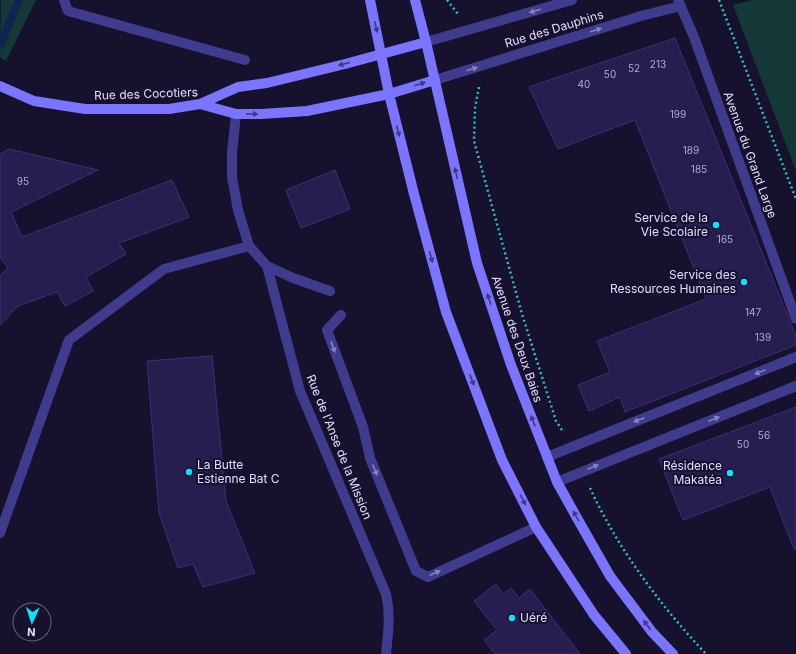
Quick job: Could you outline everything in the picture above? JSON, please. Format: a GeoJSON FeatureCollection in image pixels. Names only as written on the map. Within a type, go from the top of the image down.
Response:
{"type":"FeatureCollection","features":[{"type":"Feature","properties":{"kind":"main road"},"geometry":{"type":"LineString","coordinates":[[370,0],[389,94],[446,312],[502,460],[536,527],[594,615],[626,654]]}},
{"type":"Feature","properties":{"kind":"main road","name":"Avenue des Deux Baies"},"geometry":{"type":"LineString","coordinates":[[415,0],[477,263],[511,365],[547,457],[557,482],[610,576],[652,632],[673,654]]}},
{"type":"Feature","properties":{"kind":"main road"},"geometry":{"type":"LineString","coordinates":[[200,104],[238,87],[267,83],[426,42]]}},
{"type":"Feature","properties":{"kind":"main road","name":"Rue des Cocotiers"},"geometry":{"type":"LineString","coordinates":[[0,86],[34,101],[85,109],[169,109],[200,104],[236,114],[307,111],[389,94],[435,80]]}},
{"type":"Feature","properties":{"kind":"street"},"geometry":{"type":"LineString","coordinates":[[64,0],[68,11],[245,60]]}},
{"type":"Feature","properties":{"kind":"street","name":"Rue des Dauphins"},"geometry":{"type":"LineString","coordinates":[[426,42],[572,0]]}},
{"type":"Feature","properties":{"kind":"street","name":"Rue des Dauphins"},"geometry":{"type":"LineString","coordinates":[[435,80],[679,3]]}},
{"type":"Feature","properties":{"kind":"street","name":"Avenue du Grand Large"},"geometry":{"type":"LineString","coordinates":[[679,3],[694,37],[796,320]]}},
{"type":"Feature","properties":{"kind":"street","name":"Rue de l'Anse de la Mission"},"geometry":{"type":"LineString","coordinates":[[236,114],[232,153],[232,177],[238,210],[249,246],[267,266],[300,391],[386,594],[390,608],[390,625],[386,654]]}},
{"type":"Feature","properties":{"kind":"street"},"geometry":{"type":"LineString","coordinates":[[0,533],[68,340],[164,268],[249,246]]}},
{"type":"Feature","properties":{"kind":"street"},"geometry":{"type":"LineString","coordinates":[[267,266],[293,278],[330,291]]}},
{"type":"Feature","properties":{"kind":"street"},"geometry":{"type":"LineString","coordinates":[[341,315],[327,330],[363,427],[370,458],[416,571],[428,577],[536,527]]}},
{"type":"Feature","properties":{"kind":"street"},"geometry":{"type":"LineString","coordinates":[[547,457],[796,357]]}},
{"type":"Feature","properties":{"kind":"street"},"geometry":{"type":"LineString","coordinates":[[557,482],[796,386]]}},
{"type":"Feature","properties":{"kind":"path"},"geometry":{"type":"LineString","coordinates":[[446,0],[463,20],[466,31]]}},
{"type":"Feature","properties":{"kind":"path"},"geometry":{"type":"LineString","coordinates":[[719,0],[796,198]]}},
{"type":"Feature","properties":{"kind":"path"},"geometry":{"type":"LineString","coordinates":[[475,68],[479,87],[475,108],[474,141],[521,310],[556,421],[572,447]]}},
{"type":"Feature","properties":{"kind":"path"},"geometry":{"type":"LineString","coordinates":[[583,472],[601,513],[649,588],[706,654]]}},
{"type":"Feature","properties":{"kind":"green space"},"geometry":{"type":"Polygon","coordinates":[[[1,0],[36,0],[6,61],[0,57],[1,0]]]}},
{"type":"Feature","properties":{"kind":"green space"},"geometry":{"type":"Polygon","coordinates":[[[752,0],[796,0],[796,171],[733,5],[752,0]]]}},
{"type":"Feature","properties":{"kind":"building"},"geometry":{"type":"Polygon","coordinates":[[[675,38],[796,336],[796,345],[625,412],[620,397],[589,411],[578,385],[610,372],[597,341],[706,299],[635,120],[558,149],[529,87],[675,38]]]}},
{"type":"Feature","properties":{"kind":"building"},"geometry":{"type":"Polygon","coordinates":[[[9,149],[98,170],[11,212],[22,237],[172,180],[189,217],[119,243],[126,254],[86,277],[93,291],[65,306],[57,292],[18,306],[0,325],[0,276],[8,267],[0,258],[0,154],[9,149]]]}},
{"type":"Feature","properties":{"kind":"building"},"geometry":{"type":"Polygon","coordinates":[[[335,170],[350,209],[301,228],[286,190],[335,170]]]}},
{"type":"Feature","properties":{"kind":"building","name":"La Butte Estienne Bat C"},"geometry":{"type":"Polygon","coordinates":[[[212,356],[226,501],[255,573],[203,587],[193,564],[178,568],[159,513],[147,361],[212,356]]]}},
{"type":"Feature","properties":{"kind":"building","name":"Résidence Makatéa"},"geometry":{"type":"Polygon","coordinates":[[[796,407],[796,549],[794,549],[770,487],[683,520],[659,459],[796,407]]]}},
{"type":"Feature","properties":{"kind":"building","name":"Uéré"},"geometry":{"type":"Polygon","coordinates":[[[496,584],[503,594],[511,588],[519,598],[530,589],[580,654],[495,654],[484,640],[497,630],[474,601],[496,584]]]}},
{"type":"Feature","properties":{"kind":"waterway"},"geometry":{"type":"LineString","coordinates":[[0,45],[19,0]]}},
{"type":"Feature","properties":{"kind":"place","name":"Service de la Vie Scolaire"},"geometry":{"type":"Point","coordinates":[716,225]}},
{"type":"Feature","properties":{"kind":"place","name":"Service des Ressources Humaines"},"geometry":{"type":"Point","coordinates":[744,282]}},
{"type":"Feature","properties":{"kind":"place","name":"La Butte Estienne Bat C"},"geometry":{"type":"Point","coordinates":[189,472]}},
{"type":"Feature","properties":{"kind":"place","name":"Résidence Makatéa"},"geometry":{"type":"Point","coordinates":[730,473]}},
{"type":"Feature","properties":{"kind":"place","name":"Uéré"},"geometry":{"type":"Point","coordinates":[512,618]}}]}
